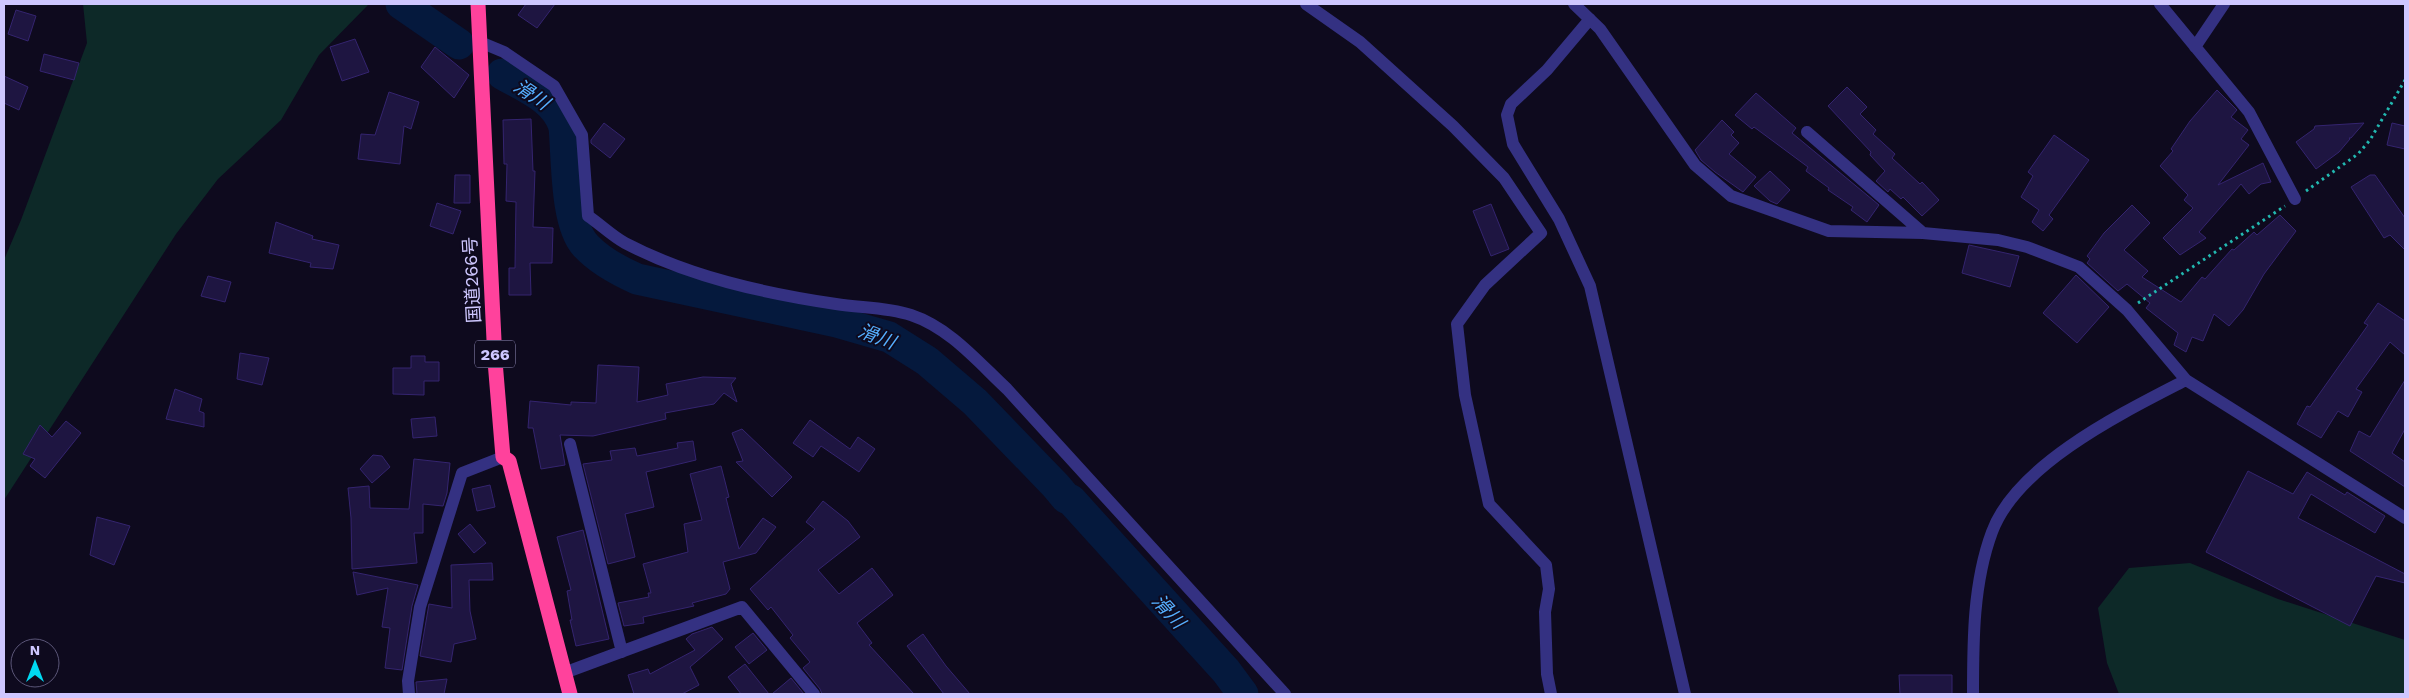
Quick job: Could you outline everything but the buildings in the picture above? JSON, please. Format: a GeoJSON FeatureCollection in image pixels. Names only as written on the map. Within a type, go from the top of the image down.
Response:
{"type":"FeatureCollection","features":[{"type":"Feature","properties":{"kind":"highway","name":"国道266号"},"geometry":{"type":"LineString","coordinates":[[478,4],[495,361],[503,457],[509,461],[570,694]]}},
{"type":"Feature","properties":{"kind":"street"},"geometry":{"type":"LineString","coordinates":[[1306,4],[1360,42],[1453,126],[1504,178],[1541,233],[1485,285],[1457,324],[1466,395],[1490,504],[1546,565],[1549,589],[1545,612],[1547,674],[1551,694]]}},
{"type":"Feature","properties":{"kind":"street"},"geometry":{"type":"LineString","coordinates":[[1574,4],[1600,29],[1695,165],[1731,196],[1829,231],[1923,233],[1998,240],[2036,251],[2079,267],[2127,310],[2186,380],[2405,518]]}},
{"type":"Feature","properties":{"kind":"street"},"geometry":{"type":"LineString","coordinates":[[2160,4],[2249,112],[2295,199]]}},
{"type":"Feature","properties":{"kind":"street"},"geometry":{"type":"LineString","coordinates":[[2195,47],[2224,4]]}},
{"type":"Feature","properties":{"kind":"street"},"geometry":{"type":"LineString","coordinates":[[1590,19],[1547,70],[1511,104],[1507,115],[1513,144],[1559,219],[1590,286],[1685,694]]}},
{"type":"Feature","properties":{"kind":"street"},"geometry":{"type":"LineString","coordinates":[[480,42],[504,52],[554,86],[582,135],[588,216],[623,242],[688,271],[728,282],[821,302],[882,308],[912,315],[940,329],[958,342],[1007,389],[1285,694]]}},
{"type":"Feature","properties":{"kind":"street"},"geometry":{"type":"LineString","coordinates":[[1807,132],[1923,233]]}},
{"type":"Feature","properties":{"kind":"street"},"geometry":{"type":"LineString","coordinates":[[1973,694],[1973,638],[1981,572],[1992,531],[2008,502],[2046,464],[2118,415],[2186,380]]}},
{"type":"Feature","properties":{"kind":"street"},"geometry":{"type":"LineString","coordinates":[[570,444],[622,652]]}},
{"type":"Feature","properties":{"kind":"street"},"geometry":{"type":"LineString","coordinates":[[409,694],[408,681],[420,607],[462,473],[503,457]]}},
{"type":"Feature","properties":{"kind":"street"},"geometry":{"type":"LineString","coordinates":[[564,673],[742,607],[814,694]]}},
{"type":"Feature","properties":{"kind":"path"},"geometry":{"type":"LineString","coordinates":[[2127,310],[2295,199],[2358,154],[2370,140],[2405,80]]}},
{"type":"Feature","properties":{"kind":"green space"},"geometry":{"type":"Polygon","coordinates":[[[83,4],[368,5],[319,55],[281,120],[218,179],[176,234],[4,500],[4,260],[21,220],[87,43],[83,4]]]}},
{"type":"Feature","properties":{"kind":"green space"},"geometry":{"type":"Polygon","coordinates":[[[2190,563],[2278,599],[2405,640],[2405,694],[2119,694],[2107,663],[2098,608],[2129,568],[2190,563]]]}},
{"type":"Feature","properties":{"kind":"waterway","name":"滑川"},"geometry":{"type":"LineString","coordinates":[[401,4],[459,44]]}},
{"type":"Feature","properties":{"kind":"waterway","name":"滑川"},"geometry":{"type":"LineString","coordinates":[[502,74],[539,95],[560,117],[564,127],[568,190],[574,223],[579,236],[597,256],[637,279],[837,322],[889,337],[927,361],[975,402],[1066,498],[1071,500],[1226,671],[1243,694]]}}]}
